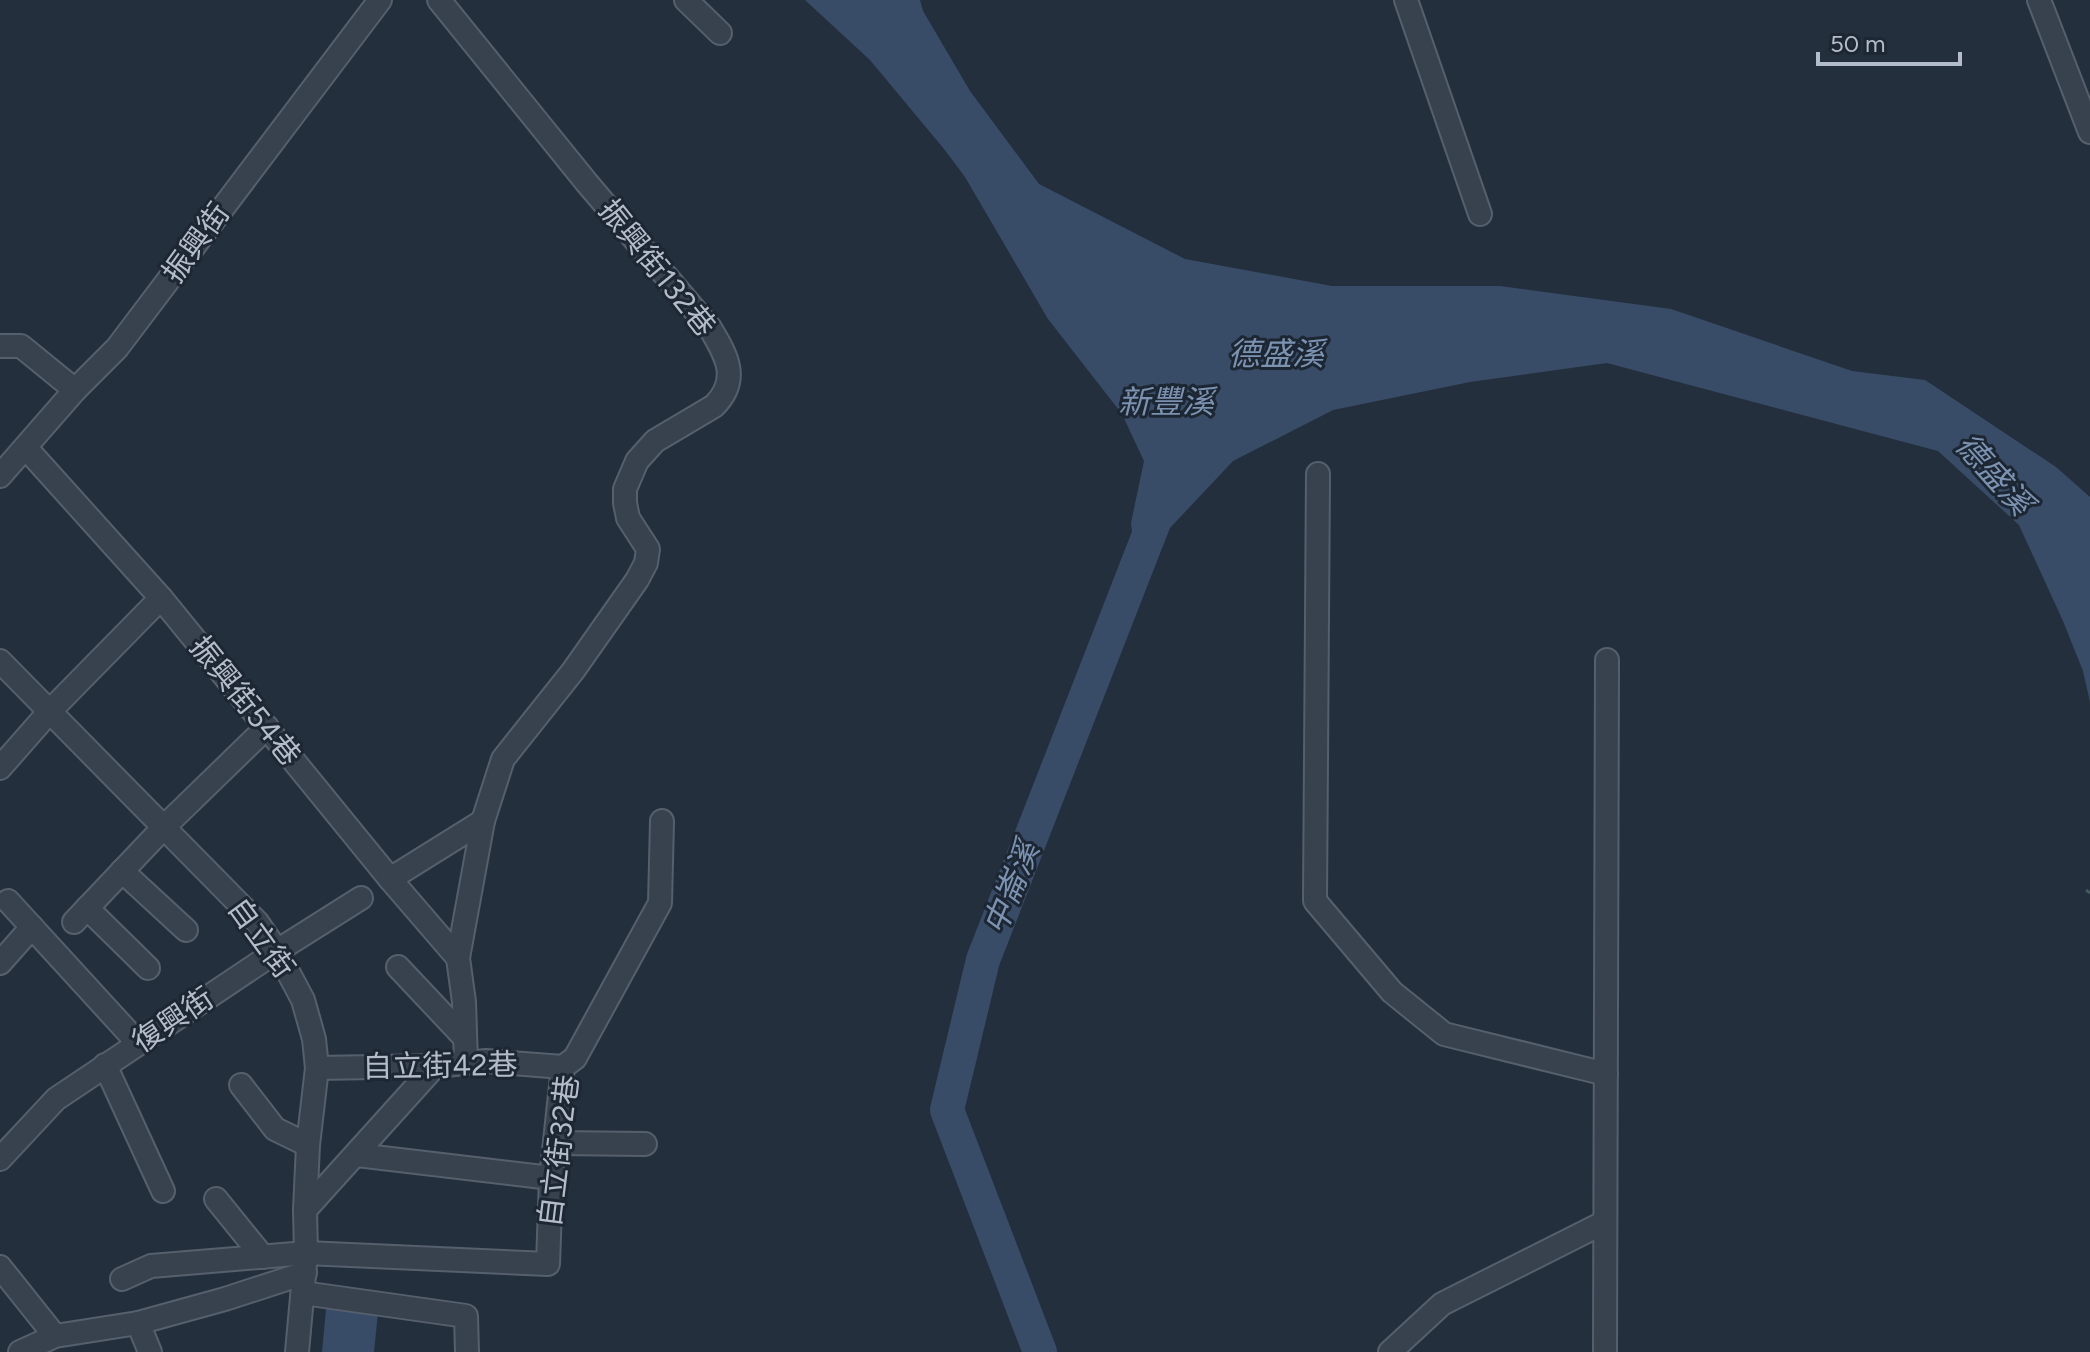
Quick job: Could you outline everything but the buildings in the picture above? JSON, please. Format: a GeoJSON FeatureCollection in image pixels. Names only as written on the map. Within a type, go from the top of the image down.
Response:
{"type":"FeatureCollection","features":[{"type":"Feature","properties":{"kind":"street","name":"振興街"},"geometry":{"type":"LineString","coordinates":[[0,476],[75,390],[117,348],[380,0]]}},
{"type":"Feature","properties":{"kind":"street","name":"振興街132巷"},"geometry":{"type":"LineString","coordinates":[[439,0],[587,183],[710,328],[726,354],[730,380],[722,398],[714,406],[655,441],[637,461],[625,489],[625,503],[628,518],[648,549],[646,563],[573,671],[503,759],[483,821]]}},
{"type":"Feature","properties":{"kind":"street"},"geometry":{"type":"LineString","coordinates":[[686,0],[720,33]]}},
{"type":"Feature","properties":{"kind":"street"},"geometry":{"type":"LineString","coordinates":[[1406,0],[1480,214]]}},
{"type":"Feature","properties":{"kind":"street"},"geometry":{"type":"LineString","coordinates":[[2039,0],[2090,132]]}},
{"type":"Feature","properties":{"kind":"street"},"geometry":{"type":"LineString","coordinates":[[0,346],[21,346],[75,390]]}},
{"type":"Feature","properties":{"kind":"street","name":"振興街54巷"},"geometry":{"type":"LineString","coordinates":[[26,448],[161,598],[458,958]]}},
{"type":"Feature","properties":{"kind":"street"},"geometry":{"type":"LineString","coordinates":[[1318,474],[1315,901],[1392,992],[1444,1034],[1606,1074]]}},
{"type":"Feature","properties":{"kind":"street"},"geometry":{"type":"LineString","coordinates":[[0,768],[50,711],[161,598]]}},
{"type":"Feature","properties":{"kind":"street"},"geometry":{"type":"LineString","coordinates":[[1605,1352],[1607,660]]}},
{"type":"Feature","properties":{"kind":"street","name":"自立街"},"geometry":{"type":"LineString","coordinates":[[0,661],[257,922],[277,951],[303,1000],[314,1039],[317,1068],[308,1145],[305,1273],[297,1352]]}},
{"type":"Feature","properties":{"kind":"street"},"geometry":{"type":"LineString","coordinates":[[148,968],[81,915],[164,827],[267,727]]}},
{"type":"Feature","properties":{"kind":"street"},"geometry":{"type":"LineString","coordinates":[[390,879],[483,821]]}},
{"type":"Feature","properties":{"kind":"street"},"geometry":{"type":"LineString","coordinates":[[466,1062],[464,1002],[458,958],[483,821]]}},
{"type":"Feature","properties":{"kind":"street","name":"自立街32巷"},"geometry":{"type":"LineString","coordinates":[[305,1273],[548,1264],[551,1178],[563,1067],[575,1058],[660,903],[662,821]]}},
{"type":"Feature","properties":{"kind":"street"},"geometry":{"type":"LineString","coordinates":[[122,871],[186,930]]}},
{"type":"Feature","properties":{"kind":"street","name":"復興街"},"geometry":{"type":"LineString","coordinates":[[0,1159],[56,1099],[361,898]]}},
{"type":"Feature","properties":{"kind":"street"},"geometry":{"type":"LineString","coordinates":[[8,901],[138,1043]]}},
{"type":"Feature","properties":{"kind":"street"},"geometry":{"type":"LineString","coordinates":[[0,963],[32,927]]}},
{"type":"Feature","properties":{"kind":"street"},"geometry":{"type":"LineString","coordinates":[[398,967],[464,1037]]}},
{"type":"Feature","properties":{"kind":"street","name":"自立街42巷"},"geometry":{"type":"LineString","coordinates":[[317,1068],[435,1066],[486,1061],[563,1067]]}},
{"type":"Feature","properties":{"kind":"street"},"geometry":{"type":"LineString","coordinates":[[105,1065],[163,1191]]}},
{"type":"Feature","properties":{"kind":"street"},"geometry":{"type":"LineString","coordinates":[[305,1210],[435,1066]]}},
{"type":"Feature","properties":{"kind":"street"},"geometry":{"type":"LineString","coordinates":[[241,1085],[275,1129],[308,1145]]}},
{"type":"Feature","properties":{"kind":"street"},"geometry":{"type":"LineString","coordinates":[[555,1143],[645,1144]]}},
{"type":"Feature","properties":{"kind":"street"},"geometry":{"type":"LineString","coordinates":[[357,1155],[551,1178]]}},
{"type":"Feature","properties":{"kind":"street"},"geometry":{"type":"LineString","coordinates":[[216,1199],[263,1257]]}},
{"type":"Feature","properties":{"kind":"street"},"geometry":{"type":"LineString","coordinates":[[1390,1352],[1442,1304],[1605,1222]]}},
{"type":"Feature","properties":{"kind":"street"},"geometry":{"type":"LineString","coordinates":[[122,1279],[151,1266],[263,1257],[305,1273],[466,1316],[467,1352]]}},
{"type":"Feature","properties":{"kind":"street"},"geometry":{"type":"LineString","coordinates":[[0,1267],[55,1336]]}},
{"type":"Feature","properties":{"kind":"street"},"geometry":{"type":"LineString","coordinates":[[20,1352],[55,1336],[138,1323],[305,1273]]}},
{"type":"Feature","properties":{"kind":"street"},"geometry":{"type":"LineString","coordinates":[[138,1323],[150,1352]]}},
{"type":"Feature","properties":{"kind":"water","name":"德盛溪"},"geometry":{"type":"Polygon","coordinates":[[[805,0],[920,0],[923,11],[970,91],[1039,184],[1185,259],[1332,286],[1500,286],[1671,309],[1852,371],[1925,380],[2056,467],[2090,497],[2090,702],[2083,671],[2063,621],[2019,525],[1938,451],[1607,363],[1470,382],[1333,410],[1233,461],[1136,564],[1131,523],[1144,461],[1122,414],[1048,319],[965,177],[944,149],[870,60],[805,0]]]}},
{"type":"Feature","properties":{"kind":"water"},"geometry":{"type":"Polygon","coordinates":[[[327,1299],[379,1302],[374,1352],[322,1352],[327,1299]]]}},
{"type":"Feature","properties":{"kind":"waterway","name":"中崙溪"},"geometry":{"type":"LineString","coordinates":[[1040,1352],[947,1110],[983,960],[1154,522]]}},
{"type":"Feature","properties":{"kind":"water label","name":"新豐溪"},"geometry":{"type":"Point","coordinates":[1166,402]}}]}
